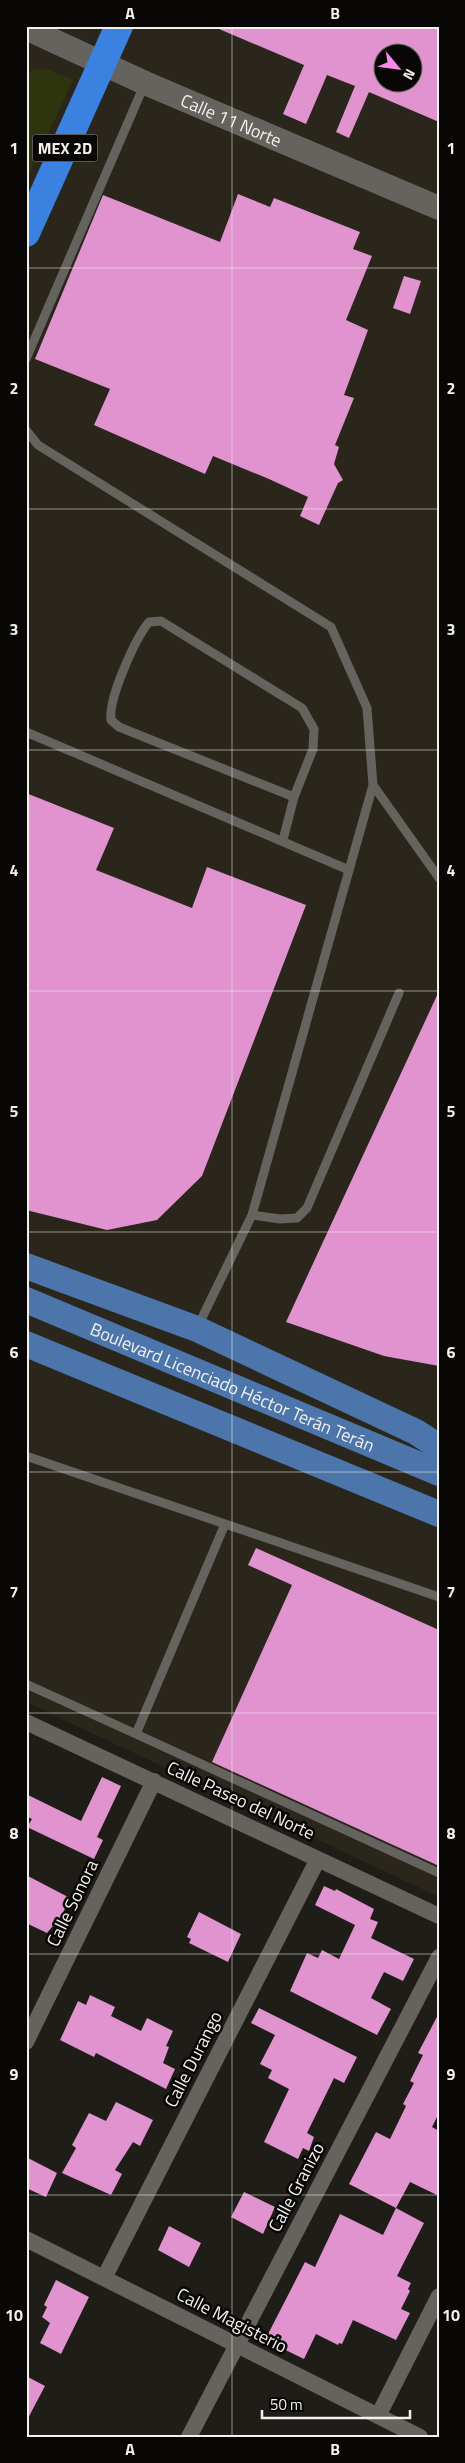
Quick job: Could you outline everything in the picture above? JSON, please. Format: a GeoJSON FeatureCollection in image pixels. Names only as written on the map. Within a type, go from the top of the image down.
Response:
{"type":"FeatureCollection","features":[{"type":"Feature","properties":{"kind":"highway","name":"MEX 2D"},"geometry":{"type":"LineString","coordinates":[[26,233],[119,26]]}},
{"type":"Feature","properties":{"kind":"main road"},"geometry":{"type":"LineString","coordinates":[[26,1266],[197,1328],[416,1432],[439,1447]]}},
{"type":"Feature","properties":{"kind":"main road","name":"Boulevard Licenciado Héctor Terán Terán"},"geometry":{"type":"LineString","coordinates":[[26,1300],[439,1473]]}},
{"type":"Feature","properties":{"kind":"main road"},"geometry":{"type":"LineString","coordinates":[[26,1344],[439,1514]]}},
{"type":"Feature","properties":{"kind":"street","name":"Calle 11 Norte"},"geometry":{"type":"LineString","coordinates":[[26,28],[104,62],[145,83],[439,208]]}},
{"type":"Feature","properties":{"kind":"street","name":"Calle Paseo del Norte"},"geometry":{"type":"LineString","coordinates":[[26,1722],[439,1916]]}},
{"type":"Feature","properties":{"kind":"street","name":"Calle Sonora"},"geometry":{"type":"LineString","coordinates":[[26,2042],[154,1781]]}},
{"type":"Feature","properties":{"kind":"street","name":"Calle Durango"},"geometry":{"type":"LineString","coordinates":[[104,2278],[318,1858]]}},
{"type":"Feature","properties":{"kind":"street","name":"Calle Granizo"},"geometry":{"type":"LineString","coordinates":[[189,2437],[439,1957]]}},
{"type":"Feature","properties":{"kind":"street","name":"Calle Magisterio"},"geometry":{"type":"LineString","coordinates":[[26,2239],[420,2437]]}},
{"type":"Feature","properties":{"kind":"street"},"geometry":{"type":"LineString","coordinates":[[378,2416],[439,2296]]}},
{"type":"Feature","properties":{"kind":"lane"},"geometry":{"type":"LineString","coordinates":[[26,359],[145,83]]}},
{"type":"Feature","properties":{"kind":"lane"},"geometry":{"type":"LineString","coordinates":[[26,430],[38,445],[331,627],[367,708],[373,785],[252,1215],[197,1328]]}},
{"type":"Feature","properties":{"kind":"lane"},"geometry":{"type":"LineString","coordinates":[[283,840],[294,797],[313,749],[314,729],[302,708],[160,622],[149,622],[142,631],[125,668],[110,710],[111,720],[119,727],[294,797]]}},
{"type":"Feature","properties":{"kind":"lane"},"geometry":{"type":"LineString","coordinates":[[26,732],[283,840],[349,870]]}},
{"type":"Feature","properties":{"kind":"lane"},"geometry":{"type":"LineString","coordinates":[[373,785],[439,878]]}},
{"type":"Feature","properties":{"kind":"lane"},"geometry":{"type":"LineString","coordinates":[[252,1215],[280,1219],[297,1218],[307,1208],[399,992]]}},
{"type":"Feature","properties":{"kind":"lane"},"geometry":{"type":"LineString","coordinates":[[26,1456],[439,1597]]}},
{"type":"Feature","properties":{"kind":"lane"},"geometry":{"type":"LineString","coordinates":[[136,1734],[226,1524]]}},
{"type":"Feature","properties":{"kind":"lane"},"geometry":{"type":"LineString","coordinates":[[26,1684],[439,1873]]}},
{"type":"Feature","properties":{"kind":"shaded area"},"geometry":{"type":"Polygon","coordinates":[[[26,26],[439,26],[439,1897],[26,1702],[26,26]]]}},
{"type":"Feature","properties":{"kind":"green space"},"geometry":{"type":"Polygon","coordinates":[[[44,68],[73,80],[26,181],[26,72],[44,68]]]}},
{"type":"Feature","properties":{"kind":"building"},"geometry":{"type":"Polygon","coordinates":[[[212,26],[439,26],[439,122],[369,92],[349,138],[336,132],[355,86],[327,75],[306,124],[283,114],[304,65],[212,26]]]}},
{"type":"Feature","properties":{"kind":"building"},"geometry":{"type":"Polygon","coordinates":[[[238,194],[270,207],[274,198],[360,232],[353,249],[372,256],[346,320],[368,330],[344,395],[354,398],[335,445],[339,447],[334,464],[343,480],[338,483],[319,525],[300,516],[308,497],[269,479],[213,456],[205,474],[94,425],[110,389],[35,359],[103,195],[220,242],[238,194]]]}},
{"type":"Feature","properties":{"kind":"building"},"geometry":{"type":"Polygon","coordinates":[[[404,276],[421,281],[410,314],[393,308],[404,276]]]}},
{"type":"Feature","properties":{"kind":"building"},"geometry":{"type":"Polygon","coordinates":[[[26,793],[114,828],[96,870],[192,908],[207,867],[306,905],[202,1176],[157,1220],[107,1230],[26,1210],[26,793]]]}},
{"type":"Feature","properties":{"kind":"building"},"geometry":{"type":"Polygon","coordinates":[[[439,991],[439,1366],[384,1356],[286,1322],[439,991]]]}},
{"type":"Feature","properties":{"kind":"building"},"geometry":{"type":"Polygon","coordinates":[[[256,1548],[439,1630],[439,1866],[212,1762],[292,1585],[248,1565],[256,1548]]]}},
{"type":"Feature","properties":{"kind":"building"},"geometry":{"type":"Polygon","coordinates":[[[102,1777],[121,1786],[97,1837],[103,1840],[94,1859],[27,1827],[32,1819],[26,1816],[26,1794],[81,1821],[102,1777]]]}},
{"type":"Feature","properties":{"kind":"building"},"geometry":{"type":"Polygon","coordinates":[[[26,1875],[70,1898],[58,1923],[56,1922],[47,1933],[26,1923],[26,1875]]]}},
{"type":"Feature","properties":{"kind":"building"},"geometry":{"type":"Polygon","coordinates":[[[324,1886],[335,1891],[336,1889],[374,1909],[370,1919],[378,1922],[371,1938],[414,1959],[403,1981],[384,1972],[371,1998],[391,2009],[377,2035],[290,1991],[307,1953],[318,1958],[322,1950],[339,1959],[355,1925],[315,1905],[324,1886]]]}},
{"type":"Feature","properties":{"kind":"building"},"geometry":{"type":"Polygon","coordinates":[[[199,1912],[241,1934],[228,1962],[189,1943],[191,1939],[187,1937],[199,1912]]]}},
{"type":"Feature","properties":{"kind":"building"},"geometry":{"type":"Polygon","coordinates":[[[90,1995],[115,2007],[111,2016],[141,2031],[147,2018],[173,2031],[166,2046],[169,2047],[163,2063],[175,2069],[166,2089],[96,2053],[94,2057],[60,2040],[78,2001],[86,2005],[90,1995]]]}},
{"type":"Feature","properties":{"kind":"building"},"geometry":{"type":"Polygon","coordinates":[[[259,2008],[357,2057],[344,2083],[334,2078],[307,2133],[314,2137],[309,2151],[303,2148],[298,2159],[264,2142],[289,2089],[268,2078],[272,2070],[260,2064],[275,2035],[251,2023],[259,2008]]]}},
{"type":"Feature","properties":{"kind":"building"},"geometry":{"type":"Polygon","coordinates":[[[439,2013],[439,2113],[432,2127],[439,2131],[439,2196],[410,2182],[396,2208],[349,2184],[376,2132],[390,2139],[406,2106],[403,2104],[414,2083],[410,2081],[423,2055],[418,2053],[439,2013]]]}},
{"type":"Feature","properties":{"kind":"building"},"geometry":{"type":"Polygon","coordinates":[[[116,2102],[153,2120],[140,2146],[133,2142],[115,2170],[122,2174],[111,2195],[62,2173],[76,2148],[72,2145],[89,2113],[106,2121],[116,2102]]]}},
{"type":"Feature","properties":{"kind":"building"},"geometry":{"type":"Polygon","coordinates":[[[26,2157],[57,2173],[46,2197],[26,2188],[26,2157]]]}},
{"type":"Feature","properties":{"kind":"building"},"geometry":{"type":"Polygon","coordinates":[[[244,2192],[275,2207],[263,2234],[231,2217],[244,2192]]]}},
{"type":"Feature","properties":{"kind":"building"},"geometry":{"type":"Polygon","coordinates":[[[396,2208],[424,2223],[397,2276],[411,2283],[408,2289],[410,2291],[401,2309],[410,2313],[396,2340],[353,2320],[342,2344],[339,2343],[338,2345],[316,2334],[304,2359],[265,2340],[305,2262],[315,2267],[340,2214],[383,2235],[396,2208]]]}},
{"type":"Feature","properties":{"kind":"building"},"geometry":{"type":"Polygon","coordinates":[[[169,2226],[201,2243],[189,2267],[158,2250],[169,2226]]]}},
{"type":"Feature","properties":{"kind":"building"},"geometry":{"type":"Polygon","coordinates":[[[56,2280],[89,2297],[61,2354],[40,2343],[50,2323],[42,2317],[47,2307],[44,2305],[56,2280]]]}},
{"type":"Feature","properties":{"kind":"building"},"geometry":{"type":"Polygon","coordinates":[[[26,2376],[45,2386],[26,2422],[26,2376]]]}}]}
